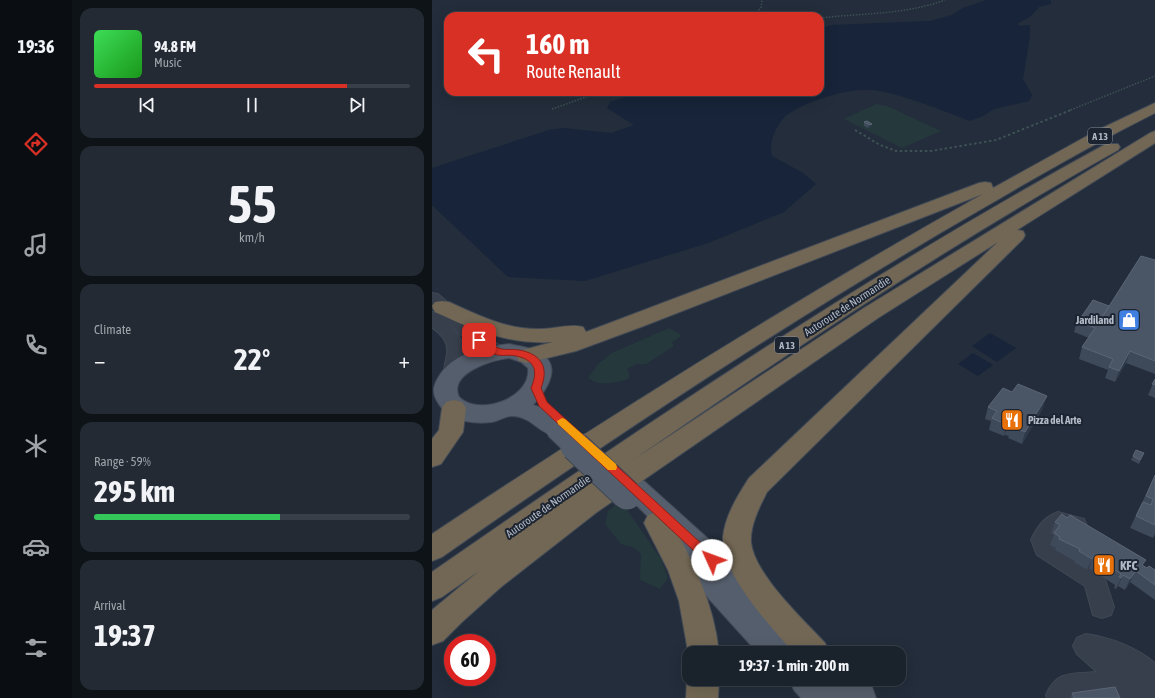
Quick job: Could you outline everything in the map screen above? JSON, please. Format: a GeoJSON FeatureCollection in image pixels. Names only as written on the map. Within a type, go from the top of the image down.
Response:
{"type":"FeatureCollection","features":[{"type":"Feature","properties":{"kind":"highway","name":"Autoroute de Normandie"},"geometry":{"type":"LineString","coordinates":[[432,549],[520,488],[713,363],[863,270],[1046,165],[1155,107]]}},
{"type":"Feature","properties":{"kind":"highway","name":"Autoroute de Normandie"},"geometry":{"type":"LineString","coordinates":[[432,588],[550,504],[733,380],[884,282],[1031,194],[1155,124]]}},
{"type":"Feature","properties":{"kind":"highway"},"geometry":{"type":"LineString","coordinates":[[432,631],[451,612],[490,578],[587,504],[871,313],[1155,136]]}},
{"type":"Feature","properties":{"kind":"highway"},"geometry":{"type":"LineString","coordinates":[[527,356],[568,346],[967,194],[1021,170],[1046,165]]}},
{"type":"Feature","properties":{"kind":"highway"},"geometry":{"type":"LineString","coordinates":[[806,646],[745,569],[737,542],[745,507],[758,485],[1004,245],[1024,227],[1073,193],[1088,179]]}},
{"type":"Feature","properties":{"kind":"highway"},"geometry":{"type":"LineString","coordinates":[[435,308],[499,332],[517,336],[538,337],[585,329],[711,291]]}},
{"type":"Feature","properties":{"kind":"highway"},"geometry":{"type":"LineString","coordinates":[[432,457],[451,432],[454,408]]}},
{"type":"Feature","properties":{"kind":"highway"},"geometry":{"type":"LineString","coordinates":[[658,523],[690,586],[698,608],[703,634],[703,646]]}},
{"type":"Feature","properties":{"kind":"highway"},"geometry":{"type":"LineString","coordinates":[[702,686],[702,698]]}},
{"type":"Feature","properties":{"kind":"main road"},"geometry":{"type":"LineString","coordinates":[[498,352],[519,353],[527,356],[536,361],[540,369],[541,377],[536,388],[526,399],[512,408],[496,413],[480,415],[465,413],[454,408],[448,400],[445,391],[447,382],[453,373],[473,359],[498,352]]}},
{"type":"Feature","properties":{"kind":"main road"},"geometry":{"type":"LineString","coordinates":[[536,388],[543,404],[560,425],[631,491],[804,646]]}},
{"type":"Feature","properties":{"kind":"main road"},"geometry":{"type":"LineString","coordinates":[[512,408],[538,415],[560,425]]}},
{"type":"Feature","properties":{"kind":"main road"},"geometry":{"type":"LineString","coordinates":[[631,491],[658,523],[772,646]]}},
{"type":"Feature","properties":{"kind":"main road"},"geometry":{"type":"LineString","coordinates":[[812,686],[824,698]]}},
{"type":"Feature","properties":{"kind":"main road"},"geometry":{"type":"LineString","coordinates":[[847,686],[860,698]]}},
{"type":"Feature","properties":{"kind":"street"},"geometry":{"type":"LineString","coordinates":[[435,308],[498,352]]}},
{"type":"Feature","properties":{"kind":"street"},"geometry":{"type":"LineString","coordinates":[[435,308],[458,348],[453,373]]}},
{"type":"Feature","properties":{"kind":"street"},"geometry":{"type":"LineString","coordinates":[[1091,535],[1071,524],[1058,520],[1049,529],[1042,540],[1045,548],[1095,580],[1102,607]]}},
{"type":"Feature","properties":{"kind":"street"},"geometry":{"type":"LineString","coordinates":[[1147,698],[1086,646],[1109,648],[1136,664],[1155,680]]}},
{"type":"Feature","properties":{"kind":"street"},"geometry":{"type":"LineString","coordinates":[[1060,698],[1059,695],[1066,687],[1109,684],[1116,691],[1119,698]]}},
{"type":"Feature","properties":{"kind":"path"},"geometry":{"type":"LineString","coordinates":[[756,12],[760,8],[762,0]]}},
{"type":"Feature","properties":{"kind":"path"},"geometry":{"type":"LineString","coordinates":[[824,17],[836,15],[892,14],[926,8],[945,0]]}},
{"type":"Feature","properties":{"kind":"path"},"geometry":{"type":"LineString","coordinates":[[855,130],[895,151],[912,152],[982,143],[1014,134],[1155,76]]}},
{"type":"Feature","properties":{"kind":"path"},"geometry":{"type":"LineString","coordinates":[[552,109],[589,96]]}},
{"type":"Feature","properties":{"kind":"green space"},"geometry":{"type":"Polygon","coordinates":[[[876,104],[887,106],[941,131],[902,148],[844,119],[876,104]]]}},
{"type":"Feature","properties":{"kind":"green space"},"geometry":{"type":"Polygon","coordinates":[[[669,328],[680,334],[680,337],[672,342],[674,346],[646,364],[637,364],[627,369],[630,375],[628,379],[613,383],[597,383],[588,378],[598,364],[612,353],[669,328]]]}},
{"type":"Feature","properties":{"kind":"green space"},"geometry":{"type":"Polygon","coordinates":[[[621,501],[661,559],[668,578],[660,589],[640,580],[641,554],[633,547],[621,544],[605,524],[608,511],[621,501]]]}},
{"type":"Feature","properties":{"kind":"water"},"geometry":{"type":"Polygon","coordinates":[[[986,0],[1051,0],[1051,4],[1039,7],[1031,16],[1017,24],[1020,26],[1030,25],[1030,36],[1023,79],[1032,95],[1029,101],[994,109],[983,116],[970,121],[925,104],[880,91],[858,90],[845,92],[806,104],[787,115],[779,123],[772,140],[771,151],[772,156],[803,173],[816,184],[784,212],[708,243],[585,281],[508,277],[432,205],[432,168],[549,130],[563,128],[611,133],[634,125],[607,108],[610,102],[628,96],[824,96],[824,27],[832,25],[930,21],[952,15],[963,8],[986,0]]]}},
{"type":"Feature","properties":{"kind":"water"},"geometry":{"type":"Polygon","coordinates":[[[990,333],[1016,348],[997,362],[972,346],[990,333]]]}},
{"type":"Feature","properties":{"kind":"water"},"geometry":{"type":"Polygon","coordinates":[[[973,353],[993,365],[978,376],[958,364],[973,353]]]}},
{"type":"Feature","properties":{"kind":"building"},"geometry":{"type":"Polygon","coordinates":[[[867,121],[872,124],[869,125],[864,122],[867,121]]]}},
{"type":"Feature","properties":{"kind":"building","name":"Jardiland"},"geometry":{"type":"Polygon","coordinates":[[[1141,256],[1155,260],[1155,361],[1130,351],[1119,371],[1109,367],[1113,359],[1082,347],[1095,328],[1077,321],[1081,316],[1099,322],[1141,256]]]}},
{"type":"Feature","properties":{"kind":"building"},"geometry":{"type":"Polygon","coordinates":[[[1093,300],[1109,306],[1099,322],[1082,316],[1093,300]]]}},
{"type":"Feature","properties":{"kind":"building","name":"Pizza del Arte"},"geometry":{"type":"Polygon","coordinates":[[[1018,384],[1047,396],[1025,432],[1011,426],[1012,425],[1008,423],[1007,425],[992,418],[997,411],[988,407],[1003,388],[1012,392],[1018,384]]]}},
{"type":"Feature","properties":{"kind":"building"},"geometry":{"type":"Polygon","coordinates":[[[1136,450],[1144,453],[1140,460],[1133,456],[1136,450]]]}},
{"type":"Feature","properties":{"kind":"building"},"geometry":{"type":"Polygon","coordinates":[[[1155,475],[1155,525],[1136,516],[1143,502],[1151,505],[1153,499],[1146,496],[1155,475]]]}},
{"type":"Feature","properties":{"kind":"building"},"geometry":{"type":"Polygon","coordinates":[[[1062,514],[1067,518],[1070,515],[1146,560],[1142,565],[1147,568],[1149,566],[1155,570],[1155,585],[1136,571],[1130,579],[1123,575],[1121,578],[1119,577],[1121,574],[1093,556],[1092,559],[1079,551],[1080,549],[1059,539],[1060,537],[1054,533],[1060,525],[1055,522],[1062,514]]]}},
{"type":"Feature","properties":{"kind":"building"},"geometry":{"type":"Polygon","coordinates":[[[1115,687],[1120,698],[1074,698],[1072,693],[1115,687]]]}},
{"type":"Feature","properties":{"kind":"slow traffic"},"geometry":{"type":"LineString","coordinates":[[562,421],[612,467]]}},
{"type":"Feature","properties":{"kind":"place","name":"Jardiland"},"geometry":{"type":"Point","coordinates":[1129,320]}},
{"type":"Feature","properties":{"kind":"place","name":"Pizza del Arte"},"geometry":{"type":"Point","coordinates":[1012,420]}},
{"type":"Feature","properties":{"kind":"place","name":"KFC"},"geometry":{"type":"Point","coordinates":[1104,565]}},
{"type":"Feature","properties":{"kind":"route"},"geometry":{"type":"LineString","coordinates":[[479,340],[498,352],[509,351],[519,353],[536,361],[540,369],[541,377],[536,388],[543,404],[636,488],[712,560]]}}]}
